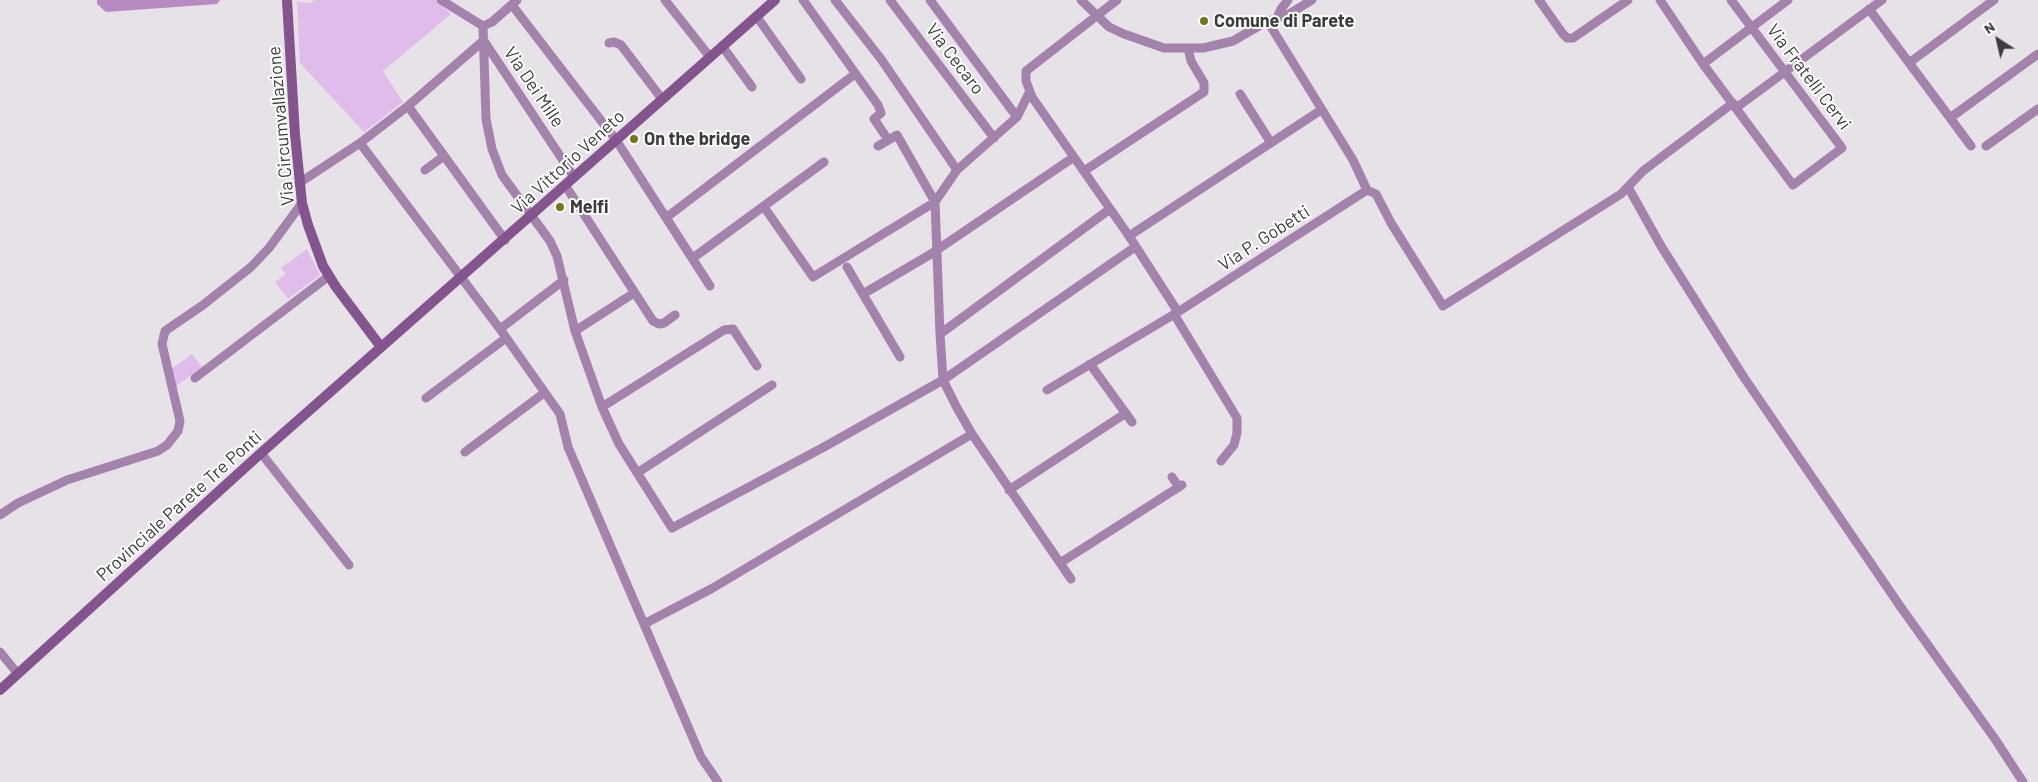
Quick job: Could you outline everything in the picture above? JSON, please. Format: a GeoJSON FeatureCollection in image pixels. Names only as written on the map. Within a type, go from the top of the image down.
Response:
{"type":"FeatureCollection","features":[{"type":"Feature","properties":{"kind":"street","name":"Via Circumvallazione"},"geometry":{"type":"LineString","coordinates":[[287,0],[295,135],[302,203],[314,244],[329,276],[381,347]]}},
{"type":"Feature","properties":{"kind":"street"},"geometry":{"type":"LineString","coordinates":[[441,0],[467,18],[484,26]]}},
{"type":"Feature","properties":{"kind":"street"},"geometry":{"type":"LineString","coordinates":[[665,0],[710,57]]}},
{"type":"Feature","properties":{"kind":"street","name":"Via Vittorio Veneto"},"geometry":{"type":"LineString","coordinates":[[381,347],[505,240],[775,0]]}},
{"type":"Feature","properties":{"kind":"street"},"geometry":{"type":"LineString","coordinates":[[803,0],[878,105],[881,113],[874,119],[885,135]]}},
{"type":"Feature","properties":{"kind":"street"},"geometry":{"type":"LineString","coordinates":[[836,0],[880,59],[957,170]]}},
{"type":"Feature","properties":{"kind":"street","name":"Via Cecaro"},"geometry":{"type":"LineString","coordinates":[[890,0],[994,138]]}},
{"type":"Feature","properties":{"kind":"street"},"geometry":{"type":"LineString","coordinates":[[930,0],[1016,117]]}},
{"type":"Feature","properties":{"kind":"street"},"geometry":{"type":"LineString","coordinates":[[1081,0],[1109,27],[1141,41],[1164,48],[1203,48],[1233,41],[1273,20],[1289,14],[1312,0]]}},
{"type":"Feature","properties":{"kind":"street"},"geometry":{"type":"LineString","coordinates":[[1117,0],[1026,71],[1026,81],[1029,93],[1129,236],[1237,418],[1237,433],[1234,445],[1221,461]]}},
{"type":"Feature","properties":{"kind":"street"},"geometry":{"type":"LineString","coordinates":[[1273,20],[1288,0]]}},
{"type":"Feature","properties":{"kind":"street"},"geometry":{"type":"LineString","coordinates":[[1538,0],[1567,38],[1573,38],[1626,0]]}},
{"type":"Feature","properties":{"kind":"street"},"geometry":{"type":"LineString","coordinates":[[1660,0],[1734,106]]}},
{"type":"Feature","properties":{"kind":"street","name":"Via Fratelli Cervi"},"geometry":{"type":"LineString","coordinates":[[1731,0],[1842,148],[1793,184],[1734,106]]}},
{"type":"Feature","properties":{"kind":"street"},"geometry":{"type":"LineString","coordinates":[[1703,64],[1788,0]]}},
{"type":"Feature","properties":{"kind":"street"},"geometry":{"type":"LineString","coordinates":[[1273,20],[1321,110],[1353,160],[1367,190],[1376,194],[1443,306],[1621,194],[1643,171],[1785,72],[1882,0]]}},
{"type":"Feature","properties":{"kind":"street"},"geometry":{"type":"LineString","coordinates":[[1909,62],[1994,0]]}},
{"type":"Feature","properties":{"kind":"street"},"geometry":{"type":"LineString","coordinates":[[484,26],[492,22],[514,3],[616,140],[710,286]]}},
{"type":"Feature","properties":{"kind":"street"},"geometry":{"type":"LineString","coordinates":[[1869,9],[1971,146]]}},
{"type":"Feature","properties":{"kind":"street"},"geometry":{"type":"LineString","coordinates":[[757,17],[801,79]]}},
{"type":"Feature","properties":{"kind":"street"},"geometry":{"type":"LineString","coordinates":[[484,26],[486,119],[492,149],[502,175],[550,241],[557,256],[564,280],[575,331],[602,407],[619,444],[672,528],[944,380],[1135,247]]}},
{"type":"Feature","properties":{"kind":"street"},"geometry":{"type":"LineString","coordinates":[[300,183],[360,143],[408,106],[484,41]]}},
{"type":"Feature","properties":{"kind":"street","name":"Via Dei Mille"},"geometry":{"type":"LineString","coordinates":[[484,41],[574,177]]}},
{"type":"Feature","properties":{"kind":"street"},"geometry":{"type":"LineString","coordinates":[[609,42],[621,45],[662,100]]}},
{"type":"Feature","properties":{"kind":"street"},"geometry":{"type":"LineString","coordinates":[[722,46],[752,87]]}},
{"type":"Feature","properties":{"kind":"street"},"geometry":{"type":"LineString","coordinates":[[1084,171],[1204,92],[1204,83],[1191,61],[1188,48]]}},
{"type":"Feature","properties":{"kind":"street"},"geometry":{"type":"LineString","coordinates":[[1950,118],[2038,54]]}},
{"type":"Feature","properties":{"kind":"street"},"geometry":{"type":"LineString","coordinates":[[667,217],[855,74]]}},
{"type":"Feature","properties":{"kind":"street"},"geometry":{"type":"LineString","coordinates":[[764,207],[813,277],[935,202],[957,170],[1016,117],[1029,93]]}},
{"type":"Feature","properties":{"kind":"street"},"geometry":{"type":"LineString","coordinates":[[1240,94],[1271,143]]}},
{"type":"Feature","properties":{"kind":"street"},"geometry":{"type":"LineString","coordinates":[[408,106],[505,240]]}},
{"type":"Feature","properties":{"kind":"street"},"geometry":{"type":"LineString","coordinates":[[1986,146],[2038,108]]}},
{"type":"Feature","properties":{"kind":"street"},"geometry":{"type":"LineString","coordinates":[[1129,236],[1321,110]]}},
{"type":"Feature","properties":{"kind":"street"},"geometry":{"type":"LineString","coordinates":[[878,146],[897,135],[935,202],[940,334],[944,380],[972,434],[1071,579]]}},
{"type":"Feature","properties":{"kind":"street"},"geometry":{"type":"LineString","coordinates":[[360,143],[500,329],[560,414],[568,447],[701,757],[718,782]]}},
{"type":"Feature","properties":{"kind":"street"},"geometry":{"type":"LineString","coordinates":[[425,170],[444,156]]}},
{"type":"Feature","properties":{"kind":"street"},"geometry":{"type":"LineString","coordinates":[[863,294],[936,251],[1074,157]]}},
{"type":"Feature","properties":{"kind":"street"},"geometry":{"type":"LineString","coordinates":[[698,255],[824,162]]}},
{"type":"Feature","properties":{"kind":"street"},"geometry":{"type":"LineString","coordinates":[[565,185],[653,321],[659,324],[664,323],[675,316]]}},
{"type":"Feature","properties":{"kind":"street"},"geometry":{"type":"LineString","coordinates":[[1628,187],[1661,246],[1734,362],[1900,606],[1995,739],[2023,782]]}},
{"type":"Feature","properties":{"kind":"street","name":"Via P. Gobetti"},"geometry":{"type":"LineString","coordinates":[[1047,390],[1176,313],[1367,190]]}},
{"type":"Feature","properties":{"kind":"street"},"geometry":{"type":"LineString","coordinates":[[0,515],[18,503],[59,484],[158,451],[167,445],[178,431],[180,421],[162,344],[165,332],[203,305],[251,266],[269,248],[302,203]]}},
{"type":"Feature","properties":{"kind":"street"},"geometry":{"type":"LineString","coordinates":[[940,334],[1110,209]]}},
{"type":"Feature","properties":{"kind":"street"},"geometry":{"type":"LineString","coordinates":[[847,267],[900,357]]}},
{"type":"Feature","properties":{"kind":"street"},"geometry":{"type":"LineString","coordinates":[[195,378],[329,276]]}},
{"type":"Feature","properties":{"kind":"street"},"geometry":{"type":"LineString","coordinates":[[500,329],[564,280]]}},
{"type":"Feature","properties":{"kind":"street"},"geometry":{"type":"LineString","coordinates":[[575,331],[634,293]]}},
{"type":"Feature","properties":{"kind":"street"},"geometry":{"type":"LineString","coordinates":[[602,407],[724,330],[733,329],[757,366]]}},
{"type":"Feature","properties":{"kind":"street"},"geometry":{"type":"LineString","coordinates":[[426,398],[506,338]]}},
{"type":"Feature","properties":{"kind":"street","name":"Provinciale Parete Tre Ponti"},"geometry":{"type":"LineString","coordinates":[[0,690],[261,453],[381,347]]}},
{"type":"Feature","properties":{"kind":"street"},"geometry":{"type":"LineString","coordinates":[[1090,364],[1132,422]]}},
{"type":"Feature","properties":{"kind":"street"},"geometry":{"type":"LineString","coordinates":[[637,473],[772,386]]}},
{"type":"Feature","properties":{"kind":"street"},"geometry":{"type":"LineString","coordinates":[[465,452],[544,393]]}},
{"type":"Feature","properties":{"kind":"street"},"geometry":{"type":"LineString","coordinates":[[1009,490],[1126,413]]}},
{"type":"Feature","properties":{"kind":"street"},"geometry":{"type":"LineString","coordinates":[[644,624],[720,584],[972,434]]}},
{"type":"Feature","properties":{"kind":"street"},"geometry":{"type":"LineString","coordinates":[[261,453],[349,565]]}},
{"type":"Feature","properties":{"kind":"street"},"geometry":{"type":"LineString","coordinates":[[1060,563],[1180,486],[1172,477]]}},
{"type":"Feature","properties":{"kind":"street"},"geometry":{"type":"LineString","coordinates":[[0,652],[18,674]]}},
{"type":"Feature","properties":{"kind":"shaded area"},"geometry":{"type":"Polygon","coordinates":[[[97,0],[220,0],[217,4],[106,12],[97,4],[97,0]]]}},
{"type":"Feature","properties":{"kind":"shaded area"},"geometry":{"type":"Polygon","coordinates":[[[315,0],[435,0],[451,14],[383,71],[403,102],[364,132],[300,63],[297,2],[310,3],[315,0]]]}},
{"type":"Feature","properties":{"kind":"shaded area"},"geometry":{"type":"Polygon","coordinates":[[[307,249],[320,275],[288,299],[275,282],[286,274],[281,268],[307,249]]]}},
{"type":"Feature","properties":{"kind":"shaded area"},"geometry":{"type":"Polygon","coordinates":[[[192,354],[202,367],[175,387],[171,369],[192,354]]]}},
{"type":"Feature","properties":{"kind":"place","name":"Comune di Parete"},"geometry":{"type":"Point","coordinates":[1204,21]}},
{"type":"Feature","properties":{"kind":"place","name":"On the bridge"},"geometry":{"type":"Point","coordinates":[634,139]}},
{"type":"Feature","properties":{"kind":"place","name":"Melfi"},"geometry":{"type":"Point","coordinates":[560,207]}}]}
